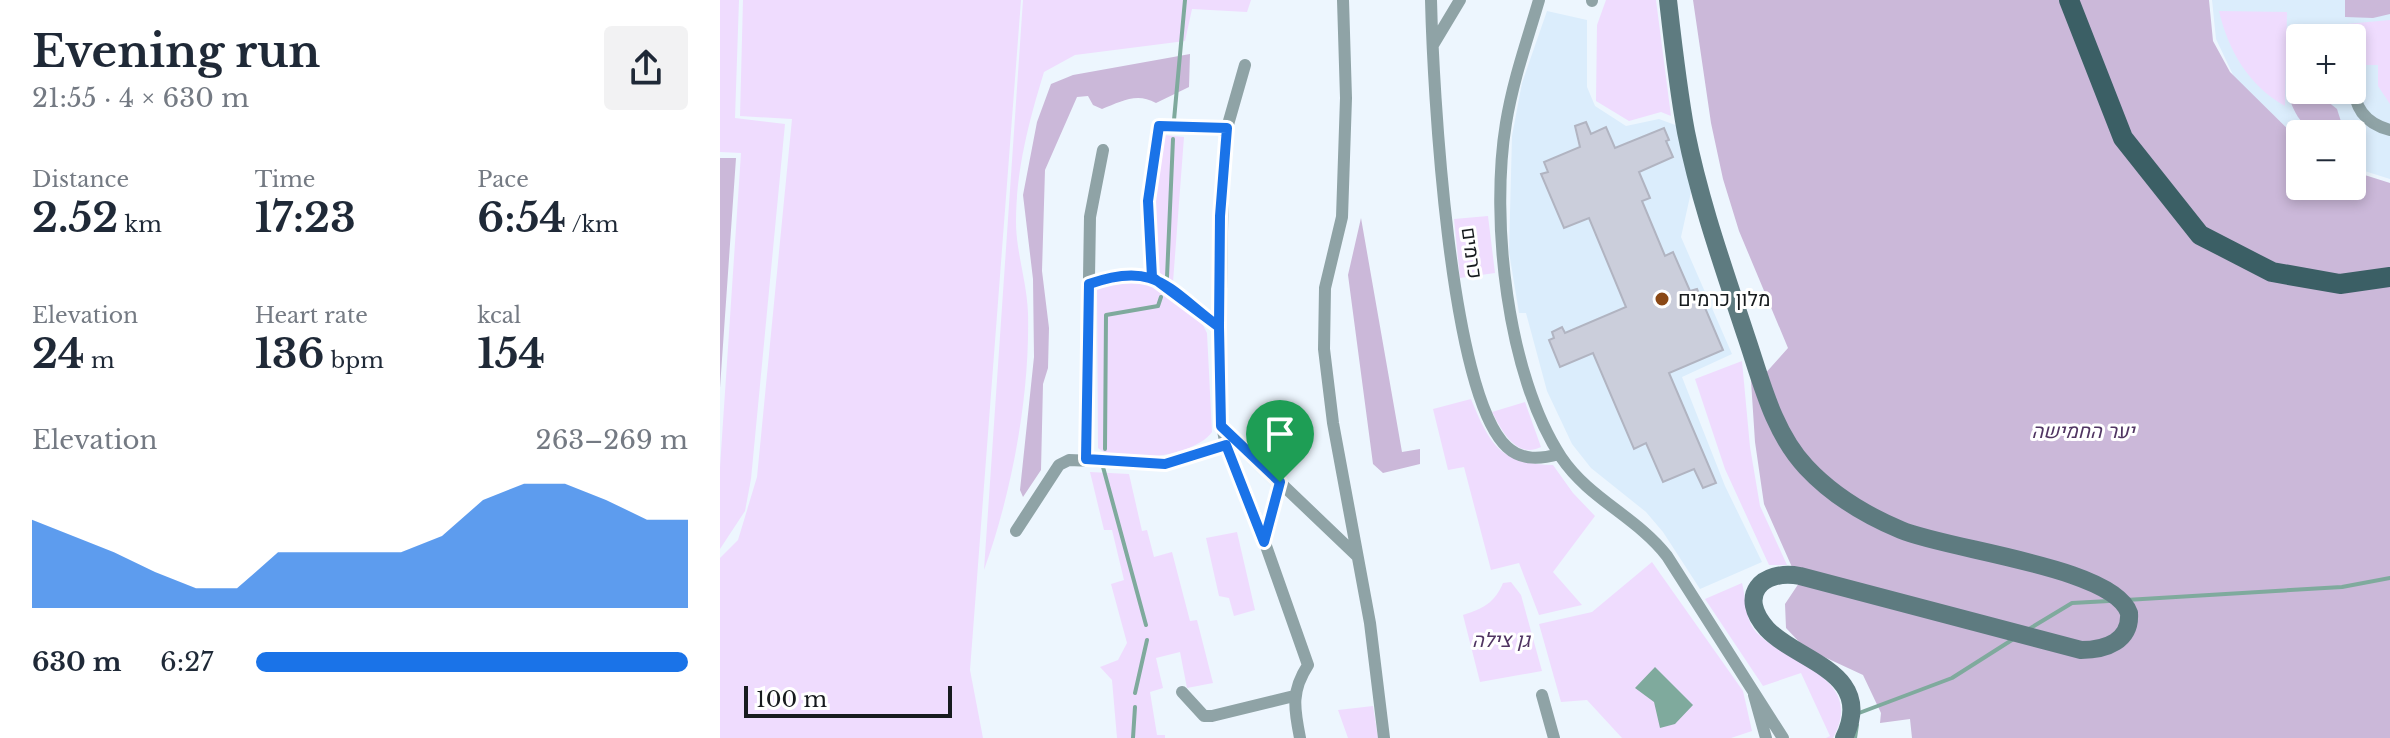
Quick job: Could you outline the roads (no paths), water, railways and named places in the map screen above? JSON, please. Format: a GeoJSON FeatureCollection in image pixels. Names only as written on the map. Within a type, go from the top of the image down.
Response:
{"type":"FeatureCollection","features":[{"type":"Feature","properties":{"kind":"main road"},"geometry":{"type":"LineString","coordinates":[[1668,0],[1686,132],[1707,217],[1765,392],[1782,433],[1804,465],[1831,492],[1902,531],[1943,545],[2089,580],[2115,592],[2129,613],[2126,632],[2116,643],[2081,650],[1800,576],[1787,574],[1766,578],[1759,584],[1754,600],[1760,620],[1780,640],[1835,675],[1848,697],[1850,709],[1844,738]]}},
{"type":"Feature","properties":{"kind":"main road"},"geometry":{"type":"LineString","coordinates":[[2069,0],[2123,138],[2200,235],[2272,272],[2340,284],[2390,277]]}},
{"type":"Feature","properties":{"kind":"street"},"geometry":{"type":"LineString","coordinates":[[1343,0],[1346,98],[1342,217],[1325,288],[1324,349],[1333,423],[1370,623],[1384,738]]}},
{"type":"Feature","properties":{"kind":"street","name":"כרמים"},"geometry":{"type":"LineString","coordinates":[[1431,0],[1432,46],[1447,216],[1462,325],[1476,386],[1491,425],[1510,449],[1531,458],[1559,454]]}},
{"type":"Feature","properties":{"kind":"street"},"geometry":{"type":"LineString","coordinates":[[1432,46],[1460,0]]}},
{"type":"Feature","properties":{"kind":"street"},"geometry":{"type":"LineString","coordinates":[[1539,0],[1505,124],[1500,180],[1507,289],[1521,355],[1541,419],[1559,454],[1588,489],[1638,526],[1661,549],[1783,738]]}},
{"type":"Feature","properties":{"kind":"street"},"geometry":{"type":"LineString","coordinates":[[1245,65],[1227,128],[1220,216],[1221,426],[1308,665],[1297,682],[1294,696],[1300,738]]}},
{"type":"Feature","properties":{"kind":"street"},"geometry":{"type":"LineString","coordinates":[[2357,104],[2362,116],[2390,130]]}},
{"type":"Feature","properties":{"kind":"street"},"geometry":{"type":"LineString","coordinates":[[1152,277],[1148,201],[1159,126],[1227,128]]}},
{"type":"Feature","properties":{"kind":"street"},"geometry":{"type":"LineString","coordinates":[[1086,459],[1090,217],[1103,150]]}},
{"type":"Feature","properties":{"kind":"street"},"geometry":{"type":"LineString","coordinates":[[1089,284],[1123,273],[1152,277],[1219,327]]}},
{"type":"Feature","properties":{"kind":"street"},"geometry":{"type":"LineString","coordinates":[[1221,426],[1357,556]]}},
{"type":"Feature","properties":{"kind":"street"},"geometry":{"type":"LineString","coordinates":[[1016,531],[1059,465],[1086,459],[1165,464],[1226,445]]}},
{"type":"Feature","properties":{"kind":"street"},"geometry":{"type":"LineString","coordinates":[[1264,542],[1280,482]]}},
{"type":"Feature","properties":{"kind":"street"},"geometry":{"type":"LineString","coordinates":[[1753,688],[1766,738]]}},
{"type":"Feature","properties":{"kind":"street"},"geometry":{"type":"LineString","coordinates":[[1182,692],[1204,716],[1294,696]]}},
{"type":"Feature","properties":{"kind":"street"},"geometry":{"type":"LineString","coordinates":[[1542,695],[1554,738]]}},
{"type":"Feature","properties":{"kind":"waterway"},"geometry":{"type":"LineString","coordinates":[[1174,120],[1185,0]]}},
{"type":"Feature","properties":{"kind":"waterway"},"geometry":{"type":"LineString","coordinates":[[1167,277],[1173,139]]}},
{"type":"Feature","properties":{"kind":"waterway"},"geometry":{"type":"LineString","coordinates":[[1105,449],[1106,315],[1158,306],[1161,297]]}},
{"type":"Feature","properties":{"kind":"waterway"},"geometry":{"type":"LineString","coordinates":[[1103,467],[1146,625]]}},
{"type":"Feature","properties":{"kind":"waterway"},"geometry":{"type":"LineString","coordinates":[[2126,600],[2342,587],[2390,578]]}},
{"type":"Feature","properties":{"kind":"waterway"},"geometry":{"type":"LineString","coordinates":[[2029,629],[2072,603],[2109,601]]}},
{"type":"Feature","properties":{"kind":"waterway"},"geometry":{"type":"LineString","coordinates":[[1859,713],[1952,678],[2015,638]]}},
{"type":"Feature","properties":{"kind":"waterway"},"geometry":{"type":"LineString","coordinates":[[1135,693],[1147,640]]}},
{"type":"Feature","properties":{"kind":"waterway"},"geometry":{"type":"LineString","coordinates":[[1133,738],[1135,707]]}},
{"type":"Feature","properties":{"kind":"waterway"},"geometry":{"type":"LineString","coordinates":[[1855,738],[1857,725]]}},
{"type":"Feature","properties":{"kind":"place","name":"מלון כרמים"},"geometry":{"type":"Point","coordinates":[1662,299]}},
{"type":"Feature","properties":{"kind":"park label","name":"יער החמישה"},"geometry":{"type":"Point","coordinates":[2083,431]}},
{"type":"Feature","properties":{"kind":"park label","name":"גן צילה"},"geometry":{"type":"Point","coordinates":[1501,640]}}]}
